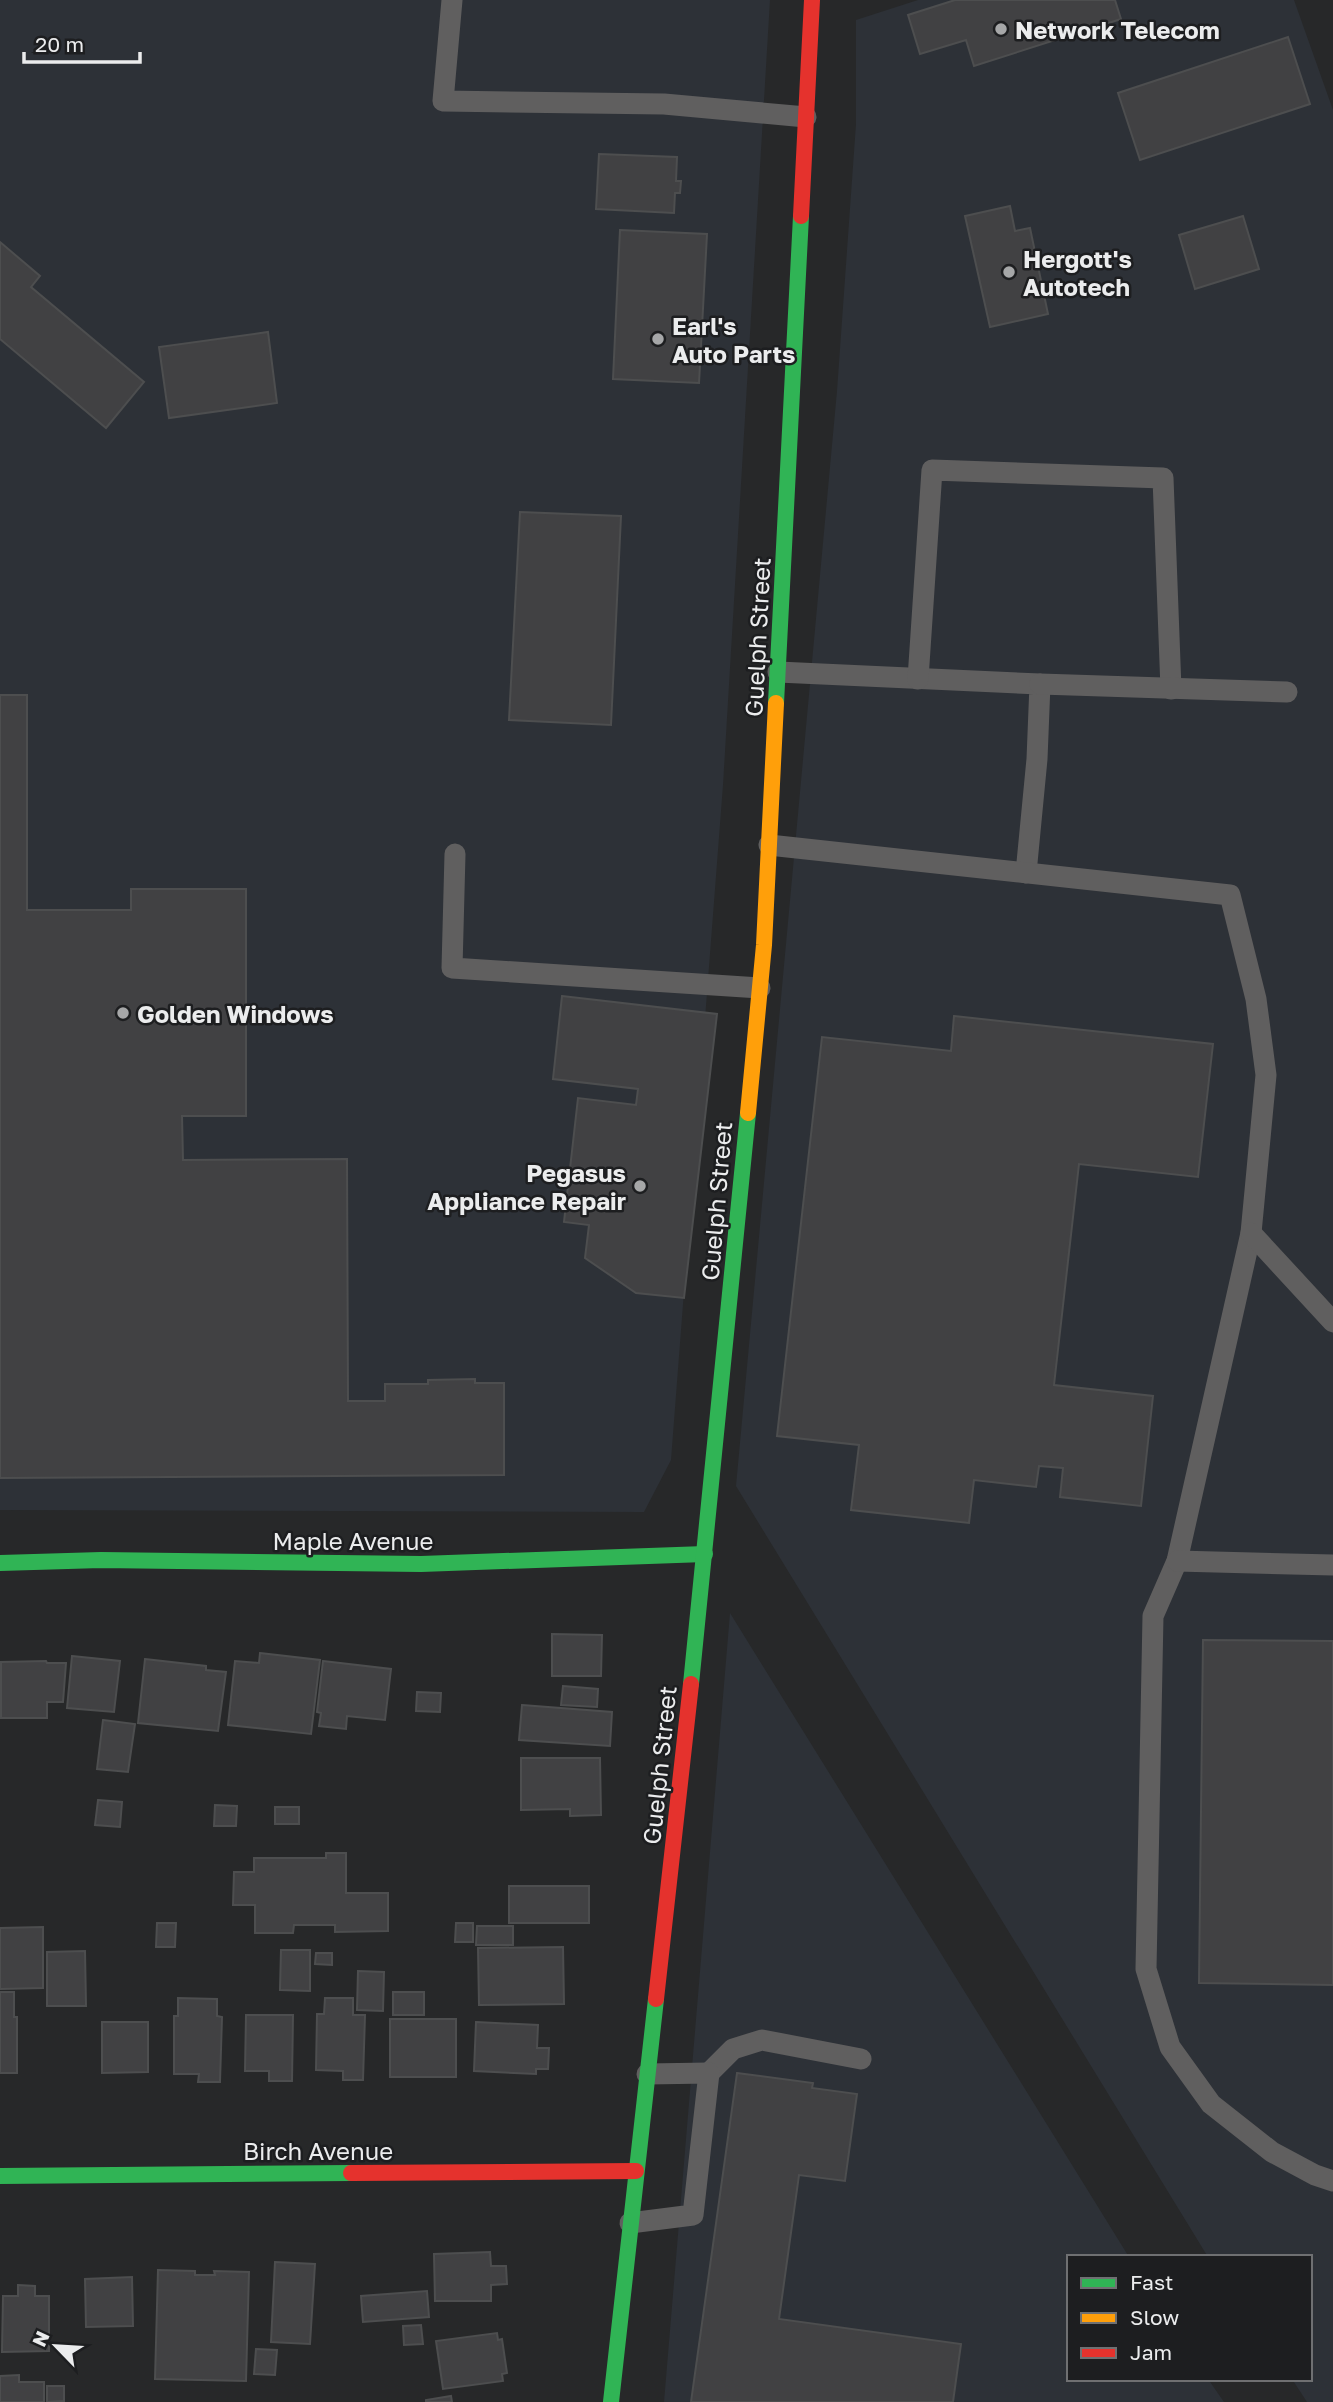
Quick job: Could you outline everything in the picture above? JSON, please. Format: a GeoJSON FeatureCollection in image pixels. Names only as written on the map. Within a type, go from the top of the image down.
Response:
{"type":"FeatureCollection","features":[{"type":"Feature","properties":{"kind":"street","name":"Guelph Street"},"geometry":{"type":"LineString","coordinates":[[611,2402],[705,1554],[760,988],[812,0]]}},
{"type":"Feature","properties":{"kind":"street","name":"Maple Avenue"},"geometry":{"type":"LineString","coordinates":[[0,1563],[101,1560],[421,1564],[705,1554]]}},
{"type":"Feature","properties":{"kind":"street","name":"Birch Avenue"},"geometry":{"type":"LineString","coordinates":[[0,2176],[636,2171]]}},
{"type":"Feature","properties":{"kind":"lane"},"geometry":{"type":"LineString","coordinates":[[452,0],[443,101],[664,104],[806,117]]}},
{"type":"Feature","properties":{"kind":"lane"},"geometry":{"type":"LineString","coordinates":[[918,679],[932,470],[1163,478],[1171,689]]}},
{"type":"Feature","properties":{"kind":"lane"},"geometry":{"type":"LineString","coordinates":[[778,672],[1287,692]]}},
{"type":"Feature","properties":{"kind":"lane"},"geometry":{"type":"LineString","coordinates":[[1026,873],[1037,759],[1040,684]]}},
{"type":"Feature","properties":{"kind":"lane"},"geometry":{"type":"LineString","coordinates":[[769,845],[1230,895],[1256,999],[1266,1075],[1251,1233],[1177,1560],[1153,1616],[1146,1969],[1170,2047],[1211,2104],[1272,2152],[1315,2175],[1333,2181]]}},
{"type":"Feature","properties":{"kind":"lane"},"geometry":{"type":"LineString","coordinates":[[455,854],[452,968],[760,988]]}},
{"type":"Feature","properties":{"kind":"lane"},"geometry":{"type":"LineString","coordinates":[[1251,1233],[1333,1322]]}},
{"type":"Feature","properties":{"kind":"lane"},"geometry":{"type":"LineString","coordinates":[[1177,1560],[1333,1565]]}},
{"type":"Feature","properties":{"kind":"lane"},"geometry":{"type":"LineString","coordinates":[[630,2222],[693,2215],[709,2073],[733,2049],[762,2040],[861,2059]]}},
{"type":"Feature","properties":{"kind":"lane"},"geometry":{"type":"LineString","coordinates":[[647,2074],[709,2073]]}},
{"type":"Feature","properties":{"kind":"shaded area"},"geometry":{"type":"Polygon","coordinates":[[[0,0],[770,0],[723,785],[671,1460],[644,1512],[0,1510],[0,0]]]}},
{"type":"Feature","properties":{"kind":"shaded area"},"geometry":{"type":"Polygon","coordinates":[[[918,0],[1294,0],[1333,110],[1333,2402],[1307,2402],[1293,2381],[1312,2381],[1312,2255],[1207,2255],[736,1486],[837,391],[856,124],[856,20],[918,0]]]}},
{"type":"Feature","properties":{"kind":"shaded area"},"geometry":{"type":"Polygon","coordinates":[[[730,1613],[1128,2255],[1067,2255],[1067,2381],[1209,2381],[1224,2402],[664,2402],[730,1613]]]}},
{"type":"Feature","properties":{"kind":"building","name":"Network Telecom"},"geometry":{"type":"Polygon","coordinates":[[[955,0],[1115,0],[1121,19],[974,66],[966,40],[920,54],[908,15],[955,0]]]}},
{"type":"Feature","properties":{"kind":"building"},"geometry":{"type":"Polygon","coordinates":[[[1288,37],[1310,104],[1140,160],[1118,93],[1288,37]]]}},
{"type":"Feature","properties":{"kind":"building"},"geometry":{"type":"Polygon","coordinates":[[[599,154],[677,157],[676,181],[681,181],[680,193],[675,193],[674,213],[596,209],[599,154]]]}},
{"type":"Feature","properties":{"kind":"building","name":"Hergott's Autotech"},"geometry":{"type":"Polygon","coordinates":[[[1010,206],[1015,231],[1030,228],[1048,314],[990,327],[965,216],[1010,206]]]}},
{"type":"Feature","properties":{"kind":"building"},"geometry":{"type":"Polygon","coordinates":[[[1243,216],[1259,269],[1195,289],[1179,235],[1243,216]]]}},
{"type":"Feature","properties":{"kind":"building","name":"Earl's Auto Parts"},"geometry":{"type":"Polygon","coordinates":[[[620,230],[707,234],[699,383],[613,379],[620,230]]]}},
{"type":"Feature","properties":{"kind":"building"},"geometry":{"type":"Polygon","coordinates":[[[0,242],[40,276],[31,287],[144,382],[106,428],[0,339],[0,242]]]}},
{"type":"Feature","properties":{"kind":"building"},"geometry":{"type":"Polygon","coordinates":[[[268,332],[277,403],[169,418],[159,347],[268,332]]]}},
{"type":"Feature","properties":{"kind":"building"},"geometry":{"type":"Polygon","coordinates":[[[520,512],[621,516],[611,725],[509,720],[520,512]]]}},
{"type":"Feature","properties":{"kind":"building","name":"Golden Windows"},"geometry":{"type":"Polygon","coordinates":[[[0,695],[27,695],[27,910],[131,910],[131,889],[246,889],[246,1116],[182,1116],[183,1160],[347,1159],[348,1401],[385,1401],[385,1384],[428,1384],[428,1380],[475,1379],[475,1383],[504,1383],[504,1475],[0,1478],[0,695]]]}},
{"type":"Feature","properties":{"kind":"building"},"geometry":{"type":"Polygon","coordinates":[[[562,996],[717,1014],[684,1298],[636,1293],[585,1258],[589,1225],[564,1222],[578,1098],[636,1105],[638,1089],[553,1079],[562,996]]]}},
{"type":"Feature","properties":{"kind":"building"},"geometry":{"type":"Polygon","coordinates":[[[954,1016],[1213,1044],[1198,1177],[1079,1164],[1054,1385],[1153,1396],[1141,1506],[1060,1497],[1063,1468],[1039,1466],[1036,1487],[974,1480],[969,1523],[851,1510],[859,1445],[777,1436],[822,1037],[951,1051],[954,1016]]]}},
{"type":"Feature","properties":{"kind":"building"},"geometry":{"type":"Polygon","coordinates":[[[552,1634],[602,1635],[601,1676],[552,1676],[552,1634]]]}},
{"type":"Feature","properties":{"kind":"building"},"geometry":{"type":"Polygon","coordinates":[[[1203,1640],[1333,1641],[1333,1985],[1199,1983],[1203,1640]]]}},
{"type":"Feature","properties":{"kind":"building"},"geometry":{"type":"Polygon","coordinates":[[[260,1653],[320,1660],[311,1734],[228,1725],[235,1661],[259,1663],[260,1653]]]}},
{"type":"Feature","properties":{"kind":"building"},"geometry":{"type":"Polygon","coordinates":[[[72,1656],[120,1661],[114,1712],[67,1708],[72,1656]]]}},
{"type":"Feature","properties":{"kind":"building"},"geometry":{"type":"Polygon","coordinates":[[[145,1659],[206,1666],[206,1670],[226,1672],[218,1731],[138,1723],[145,1659]]]}},
{"type":"Feature","properties":{"kind":"building"},"geometry":{"type":"Polygon","coordinates":[[[323,1661],[391,1669],[385,1720],[347,1716],[346,1729],[319,1726],[321,1713],[317,1712],[323,1661]]]}},
{"type":"Feature","properties":{"kind":"building"},"geometry":{"type":"Polygon","coordinates":[[[1,1662],[66,1663],[63,1702],[47,1702],[47,1718],[1,1718],[1,1662]]]}},
{"type":"Feature","properties":{"kind":"building"},"geometry":{"type":"Polygon","coordinates":[[[563,1686],[598,1689],[597,1707],[561,1705],[563,1686]]]}},
{"type":"Feature","properties":{"kind":"building"},"geometry":{"type":"Polygon","coordinates":[[[417,1692],[441,1693],[440,1712],[416,1711],[417,1692]]]}},
{"type":"Feature","properties":{"kind":"building"},"geometry":{"type":"Polygon","coordinates":[[[522,1705],[612,1712],[610,1746],[519,1740],[522,1705]]]}},
{"type":"Feature","properties":{"kind":"building"},"geometry":{"type":"Polygon","coordinates":[[[103,1720],[135,1724],[128,1772],[97,1769],[103,1720]]]}},
{"type":"Feature","properties":{"kind":"building"},"geometry":{"type":"Polygon","coordinates":[[[521,1758],[600,1758],[601,1815],[570,1816],[570,1809],[521,1810],[521,1758]]]}},
{"type":"Feature","properties":{"kind":"building"},"geometry":{"type":"Polygon","coordinates":[[[98,1800],[122,1802],[120,1827],[95,1825],[98,1800]]]}},
{"type":"Feature","properties":{"kind":"building"},"geometry":{"type":"Polygon","coordinates":[[[215,1805],[237,1806],[236,1826],[214,1826],[215,1805]]]}},
{"type":"Feature","properties":{"kind":"building"},"geometry":{"type":"Polygon","coordinates":[[[275,1807],[299,1807],[299,1824],[275,1824],[275,1807]]]}},
{"type":"Feature","properties":{"kind":"building"},"geometry":{"type":"Polygon","coordinates":[[[326,1853],[346,1853],[346,1893],[388,1893],[388,1931],[335,1932],[335,1925],[294,1925],[293,1933],[255,1933],[255,1905],[233,1905],[234,1872],[254,1872],[254,1858],[326,1858],[326,1853]]]}},
{"type":"Feature","properties":{"kind":"building"},"geometry":{"type":"Polygon","coordinates":[[[509,1886],[589,1886],[589,1923],[509,1923],[509,1886]]]}},
{"type":"Feature","properties":{"kind":"building"},"geometry":{"type":"Polygon","coordinates":[[[157,1923],[176,1923],[175,1947],[156,1947],[157,1923]]]}},
{"type":"Feature","properties":{"kind":"building"},"geometry":{"type":"Polygon","coordinates":[[[456,1923],[473,1923],[473,1942],[455,1942],[456,1923]]]}},
{"type":"Feature","properties":{"kind":"building"},"geometry":{"type":"Polygon","coordinates":[[[477,1926],[513,1926],[513,1945],[476,1945],[477,1926]]]}},
{"type":"Feature","properties":{"kind":"building"},"geometry":{"type":"Polygon","coordinates":[[[43,1927],[43,1988],[0,1989],[0,1928],[43,1927]]]}},
{"type":"Feature","properties":{"kind":"building"},"geometry":{"type":"Polygon","coordinates":[[[563,1947],[564,2004],[479,2005],[478,1948],[563,1947]]]}},
{"type":"Feature","properties":{"kind":"building"},"geometry":{"type":"Polygon","coordinates":[[[281,1950],[310,1950],[310,1991],[280,1990],[281,1950]]]}},
{"type":"Feature","properties":{"kind":"building"},"geometry":{"type":"Polygon","coordinates":[[[85,1951],[86,2006],[47,2006],[47,1952],[85,1951]]]}},
{"type":"Feature","properties":{"kind":"building"},"geometry":{"type":"Polygon","coordinates":[[[316,1953],[332,1953],[332,1965],[315,1964],[316,1953]]]}},
{"type":"Feature","properties":{"kind":"building"},"geometry":{"type":"Polygon","coordinates":[[[358,1971],[384,1972],[383,2011],[357,2010],[358,1971]]]}},
{"type":"Feature","properties":{"kind":"building"},"geometry":{"type":"Polygon","coordinates":[[[0,1992],[14,1992],[17,2073],[0,2073],[0,1992]]]}},
{"type":"Feature","properties":{"kind":"building"},"geometry":{"type":"Polygon","coordinates":[[[393,1992],[424,1992],[424,2015],[393,2015],[393,1992]]]}},
{"type":"Feature","properties":{"kind":"building"},"geometry":{"type":"Polygon","coordinates":[[[178,1998],[217,1999],[217,2016],[222,2017],[220,2082],[198,2082],[199,2074],[174,2074],[174,2016],[178,2016],[178,1998]]]}},
{"type":"Feature","properties":{"kind":"building"},"geometry":{"type":"Polygon","coordinates":[[[325,1998],[353,1998],[353,2015],[365,2015],[363,2080],[343,2080],[343,2071],[316,2070],[317,2014],[324,2014],[325,1998]]]}},
{"type":"Feature","properties":{"kind":"building"},"geometry":{"type":"Polygon","coordinates":[[[246,2015],[293,2015],[292,2081],[269,2081],[269,2071],[245,2071],[246,2015]]]}},
{"type":"Feature","properties":{"kind":"building"},"geometry":{"type":"Polygon","coordinates":[[[390,2019],[456,2019],[456,2077],[390,2077],[390,2019]]]}},
{"type":"Feature","properties":{"kind":"building"},"geometry":{"type":"Polygon","coordinates":[[[102,2022],[148,2022],[148,2072],[102,2073],[102,2022]]]}},
{"type":"Feature","properties":{"kind":"building"},"geometry":{"type":"Polygon","coordinates":[[[476,2022],[538,2025],[537,2048],[549,2048],[548,2069],[536,2069],[536,2074],[474,2071],[476,2022]]]}},
{"type":"Feature","properties":{"kind":"building"},"geometry":{"type":"Polygon","coordinates":[[[737,2073],[813,2083],[812,2088],[857,2094],[845,2181],[799,2175],[779,2319],[961,2344],[953,2402],[691,2402],[737,2073]]]}},
{"type":"Feature","properties":{"kind":"building"},"geometry":{"type":"Polygon","coordinates":[[[490,2252],[491,2266],[506,2266],[507,2284],[491,2285],[491,2301],[435,2301],[434,2254],[490,2252]]]}},
{"type":"Feature","properties":{"kind":"building"},"geometry":{"type":"Polygon","coordinates":[[[275,2262],[315,2264],[310,2344],[271,2342],[275,2262]]]}},
{"type":"Feature","properties":{"kind":"building"},"geometry":{"type":"Polygon","coordinates":[[[158,2270],[195,2271],[195,2275],[215,2275],[214,2271],[249,2272],[246,2381],[155,2379],[158,2270]]]}},
{"type":"Feature","properties":{"kind":"building"},"geometry":{"type":"Polygon","coordinates":[[[132,2277],[133,2326],[86,2327],[85,2279],[132,2277]]]}},
{"type":"Feature","properties":{"kind":"building"},"geometry":{"type":"Polygon","coordinates":[[[18,2285],[35,2286],[35,2296],[49,2296],[49,2351],[2,2352],[3,2296],[18,2296],[18,2285]]]}},
{"type":"Feature","properties":{"kind":"building"},"geometry":{"type":"Polygon","coordinates":[[[427,2291],[429,2317],[363,2322],[361,2296],[427,2291]]]}},
{"type":"Feature","properties":{"kind":"building"},"geometry":{"type":"Polygon","coordinates":[[[421,2325],[423,2344],[404,2345],[403,2326],[421,2325]]]}},
{"type":"Feature","properties":{"kind":"building"},"geometry":{"type":"Polygon","coordinates":[[[497,2333],[498,2340],[502,2339],[507,2373],[502,2374],[503,2381],[443,2389],[436,2341],[497,2333]]]}},
{"type":"Feature","properties":{"kind":"building"},"geometry":{"type":"Polygon","coordinates":[[[256,2349],[277,2350],[275,2375],[254,2374],[256,2349]]]}},
{"type":"Feature","properties":{"kind":"building"},"geometry":{"type":"Polygon","coordinates":[[[19,2375],[19,2382],[44,2382],[44,2402],[0,2402],[0,2376],[19,2375]]]}},
{"type":"Feature","properties":{"kind":"building"},"geometry":{"type":"Polygon","coordinates":[[[47,2386],[64,2386],[64,2401],[47,2402],[47,2386]]]}},
{"type":"Feature","properties":{"kind":"building"},"geometry":{"type":"Polygon","coordinates":[[[451,2396],[452,2402],[426,2402],[426,2400],[451,2396]]]}},
{"type":"Feature","properties":{"kind":"traffic: fast"},"geometry":{"type":"LineString","coordinates":[[776,703],[801,216]]}},
{"type":"Feature","properties":{"kind":"traffic: fast"},"geometry":{"type":"LineString","coordinates":[[691,1684],[748,1113]]}},
{"type":"Feature","properties":{"kind":"traffic: fast"},"geometry":{"type":"LineString","coordinates":[[0,1563],[101,1560],[421,1564],[705,1554]]}},
{"type":"Feature","properties":{"kind":"traffic: fast"},"geometry":{"type":"LineString","coordinates":[[611,2402],[656,1999]]}},
{"type":"Feature","properties":{"kind":"traffic: fast"},"geometry":{"type":"LineString","coordinates":[[0,2176],[351,2173]]}},
{"type":"Feature","properties":{"kind":"traffic: slow"},"geometry":{"type":"LineString","coordinates":[[748,1113],[764,945],[776,703]]}},
{"type":"Feature","properties":{"kind":"traffic: jam"},"geometry":{"type":"LineString","coordinates":[[801,216],[812,0]]}},
{"type":"Feature","properties":{"kind":"traffic: jam"},"geometry":{"type":"LineString","coordinates":[[656,1999],[691,1684]]}},
{"type":"Feature","properties":{"kind":"traffic: jam"},"geometry":{"type":"LineString","coordinates":[[351,2173],[636,2171]]}},
{"type":"Feature","properties":{"kind":"place","name":"Network Telecom"},"geometry":{"type":"Point","coordinates":[1001,29]}},
{"type":"Feature","properties":{"kind":"place","name":"Hergott's Autotech"},"geometry":{"type":"Point","coordinates":[1009,272]}},
{"type":"Feature","properties":{"kind":"place","name":"Earl's Auto Parts"},"geometry":{"type":"Point","coordinates":[658,339]}},
{"type":"Feature","properties":{"kind":"place","name":"Golden Windows"},"geometry":{"type":"Point","coordinates":[123,1013]}},
{"type":"Feature","properties":{"kind":"place","name":"Pegasus Appliance Repair"},"geometry":{"type":"Point","coordinates":[640,1186]}}]}
